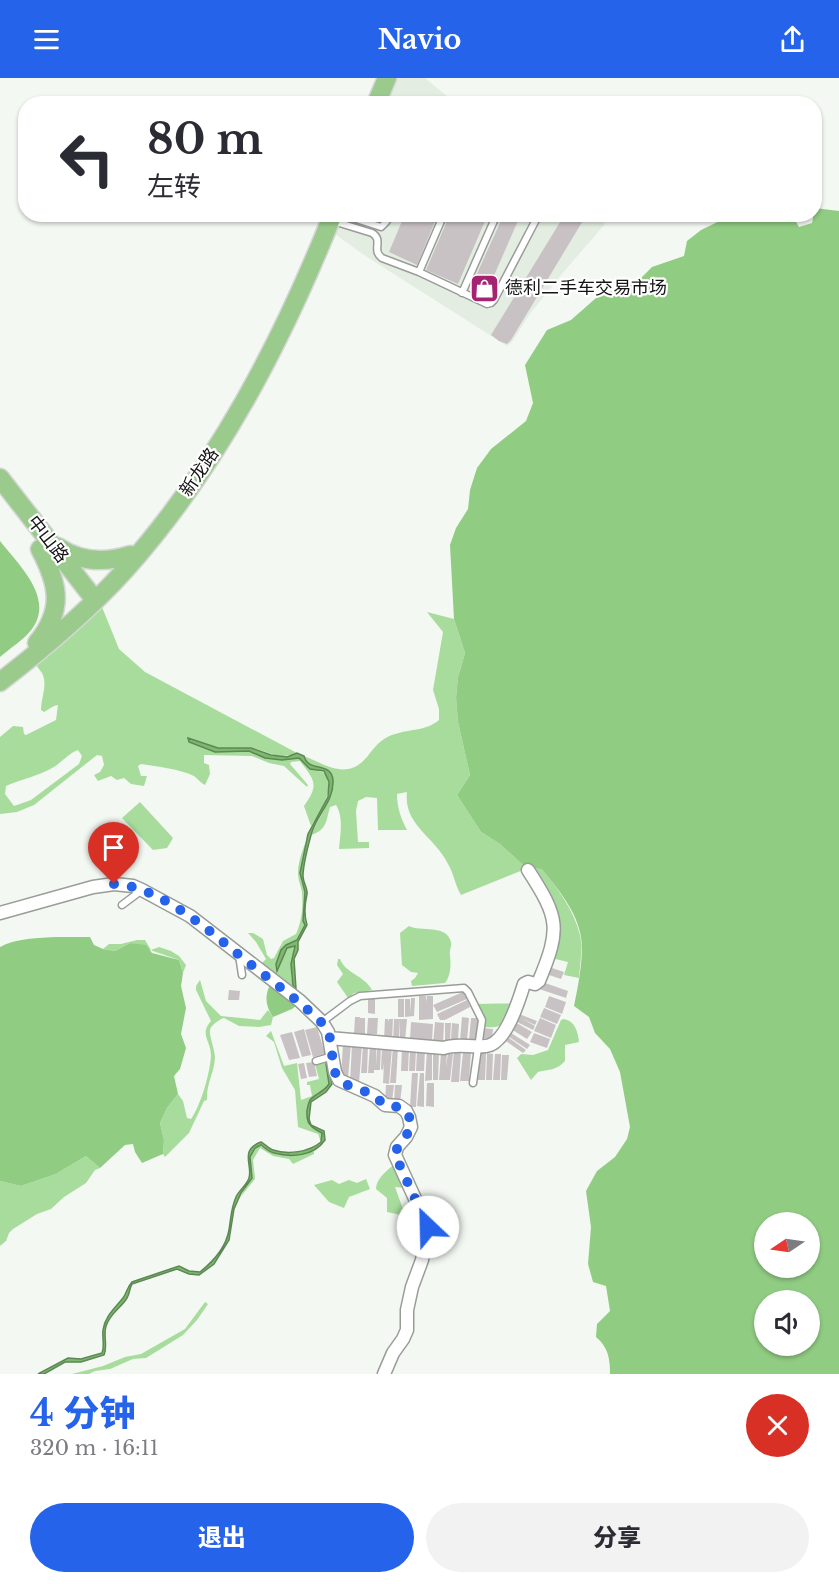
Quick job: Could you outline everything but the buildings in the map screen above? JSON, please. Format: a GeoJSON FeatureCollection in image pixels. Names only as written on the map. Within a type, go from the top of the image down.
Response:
{"type":"FeatureCollection","features":[{"type":"Feature","properties":{"kind":"main road"},"geometry":{"type":"LineString","coordinates":[[380,96],[389,78]]}},
{"type":"Feature","properties":{"kind":"main road"},"geometry":{"type":"LineString","coordinates":[[383,96],[389,78]]}},
{"type":"Feature","properties":{"kind":"main road","name":"新龙路"},"geometry":{"type":"LineString","coordinates":[[0,682],[32,657],[89,601],[146,539],[182,493],[241,399],[330,222]]}},
{"type":"Feature","properties":{"kind":"main road","name":"新龙路"},"geometry":{"type":"LineString","coordinates":[[0,676],[123,572],[164,522],[207,463],[239,412],[289,314],[330,222]]}},
{"type":"Feature","properties":{"kind":"main road","name":"中山路"},"geometry":{"type":"LineString","coordinates":[[0,478],[45,545],[89,601]]}},
{"type":"Feature","properties":{"kind":"main road","name":"中山路"},"geometry":{"type":"LineString","coordinates":[[0,497],[45,545]]}},
{"type":"Feature","properties":{"kind":"main road"},"geometry":{"type":"LineString","coordinates":[[45,545],[86,559],[110,560],[130,555]]}},
{"type":"Feature","properties":{"kind":"main road"},"geometry":{"type":"LineString","coordinates":[[29,653],[48,630],[57,604],[55,581],[45,545]]}},
{"type":"Feature","properties":{"kind":"street"},"geometry":{"type":"LineString","coordinates":[[329,1038],[444,1048],[450,1045],[490,1046],[499,1038],[516,1010],[524,984],[528,982],[535,984],[539,981],[553,943],[555,932],[549,903],[528,870]]}},
{"type":"Feature","properties":{"kind":"street"},"geometry":{"type":"LineString","coordinates":[[0,913],[102,885],[123,884],[142,890],[190,916],[300,1001],[322,1022],[329,1038],[335,1072],[339,1080],[375,1096],[385,1105],[403,1108],[410,1117],[411,1127],[395,1155],[428,1227],[422,1260],[414,1276],[407,1330],[384,1374]]}},
{"type":"Feature","properties":{"kind":"lane"},"geometry":{"type":"LineString","coordinates":[[344,222],[372,233],[378,238],[376,249],[377,254],[382,258],[419,272],[487,304],[491,303],[535,222]]}},
{"type":"Feature","properties":{"kind":"lane"},"geometry":{"type":"LineString","coordinates":[[356,222],[381,227],[387,222]]}},
{"type":"Feature","properties":{"kind":"lane"},"geometry":{"type":"LineString","coordinates":[[419,272],[441,222]]}},
{"type":"Feature","properties":{"kind":"lane"},"geometry":{"type":"LineString","coordinates":[[462,293],[493,222]]}},
{"type":"Feature","properties":{"kind":"lane"},"geometry":{"type":"LineString","coordinates":[[122,905],[142,890]]}},
{"type":"Feature","properties":{"kind":"lane"},"geometry":{"type":"LineString","coordinates":[[239,955],[242,975]]}},
{"type":"Feature","properties":{"kind":"lane"},"geometry":{"type":"LineString","coordinates":[[322,1022],[360,996],[464,988],[482,1020],[473,1083]]}},
{"type":"Feature","properties":{"kind":"lane"},"geometry":{"type":"LineString","coordinates":[[316,1061],[333,1056]]}},
{"type":"Feature","properties":{"kind":"shaded area"},"geometry":{"type":"Polygon","coordinates":[[[396,78],[425,78],[447,96],[388,96],[396,78]]]}},
{"type":"Feature","properties":{"kind":"shaded area"},"geometry":{"type":"Polygon","coordinates":[[[822,209],[839,211],[839,1374],[610,1374],[608,1353],[596,1337],[597,1324],[610,1311],[606,1286],[593,1282],[588,1264],[591,1227],[586,1191],[597,1171],[615,1157],[627,1139],[630,1127],[620,1072],[610,1049],[595,1033],[589,1017],[574,1006],[582,945],[579,927],[571,909],[542,869],[524,866],[500,844],[481,832],[457,795],[470,775],[458,722],[456,698],[458,677],[465,653],[454,619],[450,545],[456,528],[468,509],[470,490],[477,468],[491,449],[526,421],[533,403],[525,365],[547,330],[571,320],[596,298],[641,278],[652,267],[684,256],[687,241],[701,230],[718,222],[796,222],[799,227],[812,222],[822,222],[822,209]]]}},
{"type":"Feature","properties":{"kind":"shaded area","name":"德利二手车交易市场"},"geometry":{"type":"Polygon","coordinates":[[[335,222],[604,222],[605,224],[561,275],[507,346],[364,255],[332,232],[335,222]]]}},
{"type":"Feature","properties":{"kind":"shaded area"},"geometry":{"type":"Polygon","coordinates":[[[0,541],[31,582],[39,605],[38,617],[32,629],[0,657],[0,541]]]}},
{"type":"Feature","properties":{"kind":"shaded area"},"geometry":{"type":"Polygon","coordinates":[[[102,607],[119,649],[145,672],[297,753],[279,756],[251,748],[232,749],[205,745],[188,738],[189,742],[215,752],[249,751],[265,758],[282,760],[299,758],[310,769],[325,773],[328,780],[328,794],[325,801],[311,826],[304,806],[312,792],[313,782],[300,761],[290,764],[308,785],[307,787],[284,766],[252,756],[204,755],[204,763],[209,765],[210,774],[205,785],[188,773],[141,764],[138,766],[141,776],[147,776],[144,786],[131,784],[124,778],[117,780],[111,776],[98,781],[94,775],[100,772],[104,765],[102,756],[97,755],[34,805],[17,812],[0,814],[0,737],[13,726],[23,727],[26,735],[56,720],[58,705],[44,712],[41,710],[44,677],[36,665],[102,607]],[[78,750],[48,770],[6,786],[5,794],[14,806],[31,800],[79,764],[82,756],[78,750]]]}},
{"type":"Feature","properties":{"kind":"shaded area"},"geometry":{"type":"Polygon","coordinates":[[[427,612],[454,619],[465,653],[458,677],[456,698],[458,722],[470,775],[457,795],[481,832],[500,844],[524,866],[523,870],[461,895],[442,855],[410,813],[407,792],[397,794],[400,813],[407,830],[378,830],[377,798],[366,797],[358,801],[356,811],[358,842],[369,842],[369,848],[339,849],[341,821],[336,805],[330,807],[323,828],[311,835],[330,798],[332,782],[331,773],[311,765],[304,756],[339,769],[355,767],[387,737],[423,728],[439,720],[439,709],[433,690],[443,632],[427,612]]]}},
{"type":"Feature","properties":{"kind":"shaded area"},"geometry":{"type":"Polygon","coordinates":[[[188,738],[218,748],[251,748],[271,755],[287,757],[297,753],[304,756],[310,764],[331,774],[333,788],[331,795],[313,828],[304,866],[307,925],[298,942],[298,950],[294,959],[296,989],[293,986],[291,964],[295,946],[287,948],[277,971],[276,964],[281,950],[297,940],[305,925],[303,921],[305,892],[300,873],[308,834],[328,797],[329,782],[324,771],[310,769],[299,758],[282,760],[265,758],[249,751],[215,752],[189,742],[188,738]]]}},
{"type":"Feature","properties":{"kind":"shaded area"},"geometry":{"type":"Polygon","coordinates":[[[140,802],[173,838],[167,848],[153,850],[122,818],[140,802]]]}},
{"type":"Feature","properties":{"kind":"shaded area"},"geometry":{"type":"Polygon","coordinates":[[[306,841],[301,880],[305,892],[303,917],[305,925],[297,940],[281,950],[276,967],[276,969],[288,947],[294,945],[291,975],[293,986],[274,975],[257,961],[262,963],[266,959],[248,933],[253,933],[263,939],[267,955],[271,959],[274,958],[283,941],[296,934],[301,919],[302,902],[298,869],[306,841]]]}},
{"type":"Feature","properties":{"kind":"shaded area"},"geometry":{"type":"Polygon","coordinates":[[[524,866],[542,868],[574,917],[581,940],[579,978],[564,975],[568,962],[551,958],[558,937],[527,867],[524,866]]]}},
{"type":"Feature","properties":{"kind":"shaded area"},"geometry":{"type":"Polygon","coordinates":[[[409,926],[439,931],[448,936],[451,944],[450,966],[445,983],[412,986],[411,981],[418,973],[411,972],[402,965],[400,933],[409,926]]]}},
{"type":"Feature","properties":{"kind":"shaded area"},"geometry":{"type":"Polygon","coordinates":[[[90,937],[94,945],[115,951],[130,943],[146,945],[152,953],[179,960],[183,973],[181,986],[186,1008],[181,1034],[186,1048],[180,1069],[174,1076],[178,1094],[167,1108],[160,1123],[164,1140],[163,1154],[142,1163],[133,1144],[125,1145],[100,1168],[86,1156],[56,1174],[21,1186],[0,1181],[0,947],[20,940],[90,937]]]}},
{"type":"Feature","properties":{"kind":"shaded area"},"geometry":{"type":"Polygon","coordinates":[[[145,940],[151,950],[159,947],[179,956],[186,965],[183,973],[179,960],[130,943],[115,951],[103,949],[109,944],[145,940]]]}},
{"type":"Feature","properties":{"kind":"shaded area"},"geometry":{"type":"Polygon","coordinates":[[[338,959],[372,990],[354,993],[348,998],[337,982],[343,974],[337,965],[338,959]]]}},
{"type":"Feature","properties":{"kind":"shaded area"},"geometry":{"type":"Polygon","coordinates":[[[200,980],[206,1001],[221,1016],[260,1020],[268,1010],[273,1017],[271,1025],[259,1027],[239,1026],[224,1018],[212,1026],[210,1033],[215,1058],[207,1100],[204,1101],[189,1133],[165,1157],[160,1123],[167,1108],[178,1094],[183,1101],[187,1118],[191,1119],[209,1071],[211,1050],[206,1030],[211,1021],[196,990],[200,980]]]}},
{"type":"Feature","properties":{"kind":"shaded area"},"geometry":{"type":"Polygon","coordinates":[[[270,985],[297,1005],[273,1017],[267,1002],[270,985]]]}},
{"type":"Feature","properties":{"kind":"shaded area"},"geometry":{"type":"Polygon","coordinates":[[[515,1003],[503,1023],[496,1027],[483,1027],[476,1004],[515,1003]]]}},
{"type":"Feature","properties":{"kind":"shaded area"},"geometry":{"type":"Polygon","coordinates":[[[561,1020],[568,1020],[577,1031],[579,1042],[565,1045],[565,1061],[559,1067],[538,1072],[531,1080],[517,1058],[521,1054],[533,1055],[548,1050],[561,1020]]]}},
{"type":"Feature","properties":{"kind":"shaded area"},"geometry":{"type":"Polygon","coordinates":[[[271,1031],[284,1066],[297,1063],[301,1100],[312,1096],[310,1085],[307,1085],[307,1082],[319,1079],[315,1064],[326,1061],[329,1084],[308,1105],[307,1110],[309,1126],[322,1133],[321,1142],[318,1134],[298,1127],[295,1090],[282,1068],[274,1042],[266,1036],[271,1031]]]}},
{"type":"Feature","properties":{"kind":"shaded area"},"geometry":{"type":"Polygon","coordinates":[[[328,1060],[332,1084],[326,1092],[311,1102],[309,1119],[311,1125],[324,1131],[325,1140],[309,1152],[295,1155],[281,1155],[261,1145],[255,1148],[250,1157],[252,1178],[241,1193],[234,1209],[229,1240],[214,1264],[199,1275],[177,1269],[132,1284],[125,1302],[110,1318],[106,1326],[104,1355],[81,1362],[65,1362],[44,1374],[38,1374],[68,1358],[81,1359],[102,1353],[106,1320],[132,1282],[179,1266],[189,1271],[200,1272],[215,1258],[227,1236],[236,1197],[249,1178],[250,1149],[261,1142],[279,1152],[292,1152],[311,1148],[321,1142],[322,1133],[314,1129],[310,1124],[307,1119],[307,1110],[310,1100],[329,1084],[326,1064],[328,1060]]]}},
{"type":"Feature","properties":{"kind":"shaded area"},"geometry":{"type":"Polygon","coordinates":[[[257,1146],[279,1155],[314,1151],[314,1154],[293,1164],[289,1159],[273,1156],[260,1148],[253,1160],[255,1179],[238,1200],[252,1178],[250,1157],[257,1146]]]}},
{"type":"Feature","properties":{"kind":"shaded area"},"geometry":{"type":"Polygon","coordinates":[[[86,1156],[100,1168],[95,1170],[86,1183],[64,1197],[51,1209],[37,1214],[13,1229],[0,1246],[0,1181],[21,1186],[56,1174],[86,1156]]]}},
{"type":"Feature","properties":{"kind":"shaded area"},"geometry":{"type":"Polygon","coordinates":[[[395,1164],[406,1188],[395,1187],[404,1212],[410,1217],[387,1212],[387,1198],[376,1189],[380,1178],[395,1164]]]}},
{"type":"Feature","properties":{"kind":"shaded area"},"geometry":{"type":"Polygon","coordinates":[[[366,1179],[370,1189],[349,1197],[344,1208],[329,1202],[314,1185],[332,1180],[339,1184],[349,1180],[357,1183],[366,1179]]]}},
{"type":"Feature","properties":{"kind":"shaded area"},"geometry":{"type":"Polygon","coordinates":[[[205,1302],[208,1304],[183,1335],[146,1358],[133,1359],[110,1369],[89,1374],[72,1374],[141,1354],[185,1329],[205,1302]]]}},
{"type":"Feature","properties":{"kind":"place","name":"德利二手车交易市场"},"geometry":{"type":"Point","coordinates":[484,288]}},
{"type":"Feature","properties":{"kind":"route"},"geometry":{"type":"LineString","coordinates":[[114,884],[133,886],[174,906],[222,940],[300,1001],[322,1022],[328,1032],[335,1072],[339,1080],[375,1096],[385,1105],[403,1108],[406,1111],[410,1117],[411,1127],[395,1155],[428,1227]]}}]}
